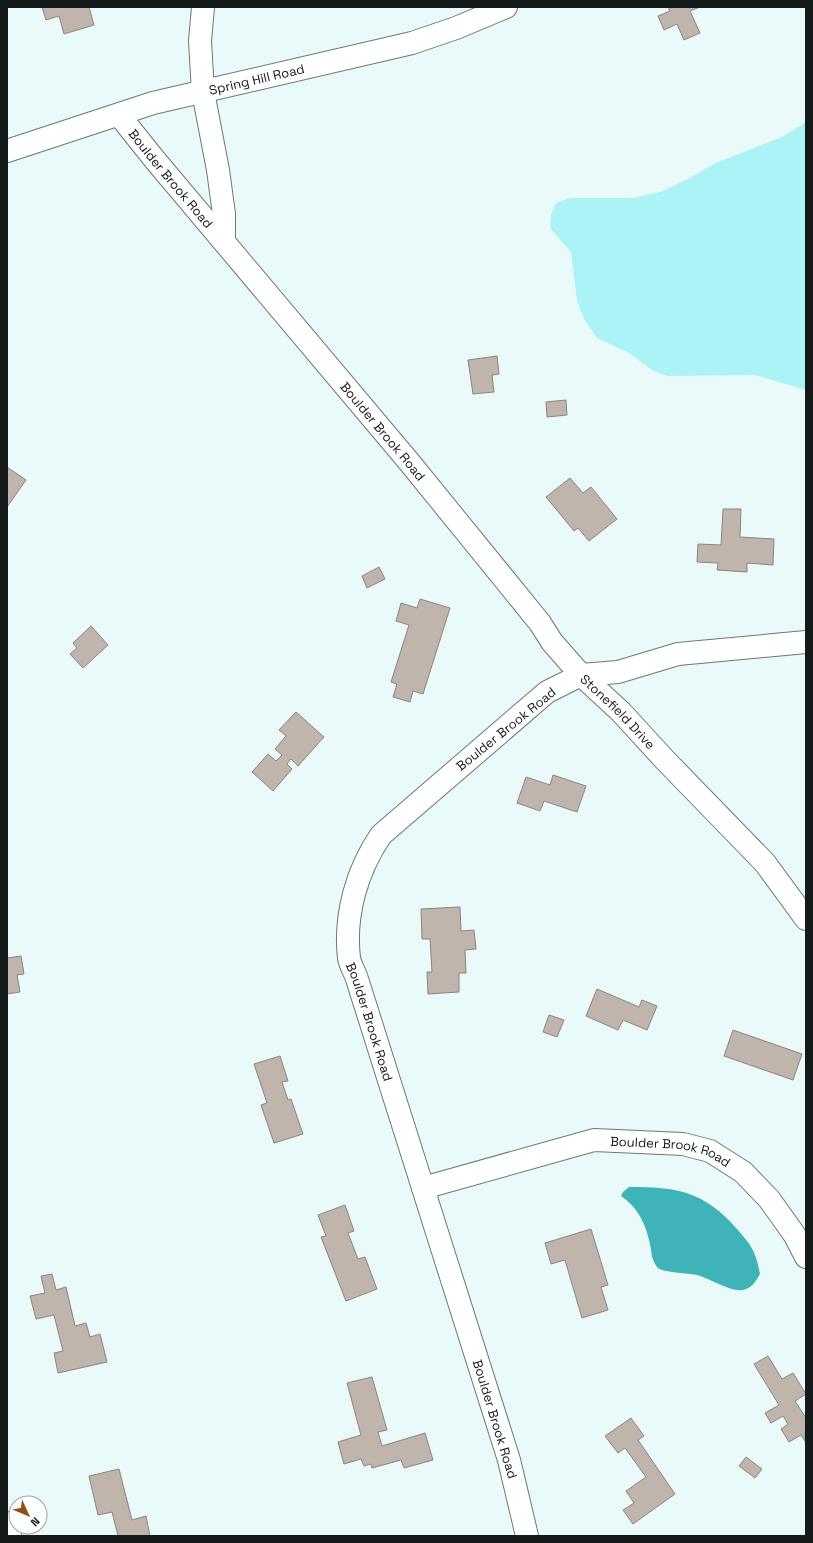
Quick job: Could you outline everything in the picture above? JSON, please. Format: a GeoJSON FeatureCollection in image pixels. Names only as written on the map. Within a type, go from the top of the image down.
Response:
{"type":"FeatureCollection","features":[{"type":"Feature","properties":{"kind":"street","name":"Boulder Brook Road"},"geometry":{"type":"LineString","coordinates":[[203,7],[200,41],[202,92],[218,170],[224,214],[224,241]]}},
{"type":"Feature","properties":{"kind":"street","name":"Spring Hill Road"},"geometry":{"type":"LineString","coordinates":[[7,151],[153,104],[412,43],[456,28],[506,7]]}},
{"type":"Feature","properties":{"kind":"street","name":"Boulder Brook Road"},"geometry":{"type":"LineString","coordinates":[[119,115],[410,463],[540,623],[552,642],[581,675],[547,692],[382,835],[369,853],[350,908],[349,960],[357,979],[509,1460],[528,1536]]}},
{"type":"Feature","properties":{"kind":"street","name":"Stonefield Drive"},"geometry":{"type":"LineString","coordinates":[[581,675],[618,672],[678,654],[806,642]]}},
{"type":"Feature","properties":{"kind":"street","name":"Stonefield Drive"},"geometry":{"type":"LineString","coordinates":[[581,675],[621,712],[665,760],[765,863],[806,919]]}},
{"type":"Feature","properties":{"kind":"street","name":"Boulder Brook Road"},"geometry":{"type":"LineString","coordinates":[[423,1188],[594,1140],[683,1144],[710,1151],[743,1172],[769,1199],[794,1234],[806,1257]]}},
{"type":"Feature","properties":{"kind":"street"},"geometry":{"type":"LineString","coordinates":[[7,1523],[10,1536]]}},
{"type":"Feature","properties":{"kind":"shaded area"},"geometry":{"type":"Polygon","coordinates":[[[806,122],[806,390],[755,375],[667,376],[652,370],[629,353],[597,338],[584,319],[577,301],[571,252],[550,228],[551,215],[556,203],[570,198],[632,198],[660,192],[686,180],[716,163],[782,137],[806,122]]]}},
{"type":"Feature","properties":{"kind":"shaded area"},"geometry":{"type":"Polygon","coordinates":[[[629,1187],[676,1190],[701,1199],[713,1206],[737,1229],[752,1249],[757,1260],[760,1274],[755,1282],[746,1289],[738,1290],[726,1287],[697,1275],[669,1272],[657,1267],[653,1258],[644,1223],[632,1205],[621,1196],[629,1187]]]}},
{"type":"Feature","properties":{"kind":"building"},"geometry":{"type":"Polygon","coordinates":[[[42,7],[89,7],[94,25],[64,34],[59,16],[46,20],[42,7]]]}},
{"type":"Feature","properties":{"kind":"building"},"geometry":{"type":"Polygon","coordinates":[[[668,7],[700,7],[690,11],[700,33],[684,40],[677,24],[664,30],[658,16],[670,11],[668,7]]]}},
{"type":"Feature","properties":{"kind":"building"},"geometry":{"type":"Polygon","coordinates":[[[497,356],[499,374],[492,375],[494,392],[473,394],[468,360],[497,356]]]}},
{"type":"Feature","properties":{"kind":"building"},"geometry":{"type":"Polygon","coordinates":[[[566,400],[567,415],[547,417],[546,402],[566,400]]]}},
{"type":"Feature","properties":{"kind":"building"},"geometry":{"type":"Polygon","coordinates":[[[7,467],[26,480],[7,507],[7,467]]]}},
{"type":"Feature","properties":{"kind":"building"},"geometry":{"type":"Polygon","coordinates":[[[570,478],[583,493],[591,487],[617,519],[589,541],[578,528],[574,531],[546,497],[570,478]]]}},
{"type":"Feature","properties":{"kind":"building"},"geometry":{"type":"Polygon","coordinates":[[[723,509],[741,509],[740,537],[774,539],[773,565],[747,563],[747,572],[717,570],[718,563],[697,562],[698,544],[721,545],[723,509]]]}},
{"type":"Feature","properties":{"kind":"building"},"geometry":{"type":"Polygon","coordinates":[[[379,567],[385,579],[367,588],[362,576],[379,567]]]}},
{"type":"Feature","properties":{"kind":"building"},"geometry":{"type":"Polygon","coordinates":[[[420,599],[450,608],[423,694],[413,691],[410,702],[393,697],[397,684],[391,682],[409,625],[396,621],[401,603],[417,608],[420,599]]]}},
{"type":"Feature","properties":{"kind":"building"},"geometry":{"type":"Polygon","coordinates":[[[91,626],[108,645],[83,668],[70,654],[77,648],[73,643],[91,626]]]}},
{"type":"Feature","properties":{"kind":"building"},"geometry":{"type":"Polygon","coordinates":[[[296,712],[324,737],[298,766],[291,759],[287,764],[292,769],[273,791],[252,772],[268,754],[276,761],[282,755],[275,749],[286,736],[279,730],[296,712]]]}},
{"type":"Feature","properties":{"kind":"building"},"geometry":{"type":"Polygon","coordinates":[[[553,775],[586,786],[577,812],[544,801],[540,811],[517,803],[526,777],[550,785],[553,775]]]}},
{"type":"Feature","properties":{"kind":"building"},"geometry":{"type":"Polygon","coordinates":[[[460,907],[461,931],[474,930],[476,949],[465,950],[466,973],[459,973],[459,992],[428,994],[427,972],[432,972],[430,939],[422,939],[421,909],[460,907]]]}},
{"type":"Feature","properties":{"kind":"building"},"geometry":{"type":"Polygon","coordinates":[[[21,956],[24,974],[17,975],[20,992],[7,994],[7,958],[21,956]]]}},
{"type":"Feature","properties":{"kind":"building"},"geometry":{"type":"Polygon","coordinates":[[[597,989],[639,1007],[642,1000],[657,1006],[647,1030],[623,1020],[618,1030],[586,1016],[597,989]]]}},
{"type":"Feature","properties":{"kind":"building"},"geometry":{"type":"Polygon","coordinates":[[[549,1015],[564,1020],[557,1037],[543,1032],[549,1015]]]}},
{"type":"Feature","properties":{"kind":"building"},"geometry":{"type":"Polygon","coordinates":[[[733,1030],[802,1054],[793,1080],[724,1056],[733,1030]]]}},
{"type":"Feature","properties":{"kind":"building"},"geometry":{"type":"Polygon","coordinates":[[[280,1056],[288,1081],[282,1082],[288,1100],[291,1099],[303,1134],[274,1143],[261,1105],[267,1103],[254,1064],[280,1056]]]}},
{"type":"Feature","properties":{"kind":"building"},"geometry":{"type":"Polygon","coordinates":[[[345,1205],[354,1231],[348,1233],[358,1259],[365,1257],[377,1289],[346,1301],[321,1237],[326,1236],[318,1215],[345,1205]]]}},
{"type":"Feature","properties":{"kind":"building"},"geometry":{"type":"Polygon","coordinates":[[[591,1229],[608,1285],[601,1287],[608,1310],[582,1318],[565,1260],[551,1264],[545,1243],[591,1229]]]}},
{"type":"Feature","properties":{"kind":"building"},"geometry":{"type":"Polygon","coordinates":[[[52,1274],[56,1290],[66,1287],[75,1326],[86,1323],[90,1337],[100,1334],[107,1362],[58,1373],[54,1353],[63,1351],[54,1315],[36,1319],[30,1296],[45,1293],[41,1276],[52,1274]]]}},
{"type":"Feature","properties":{"kind":"building"},"geometry":{"type":"Polygon","coordinates":[[[768,1356],[782,1379],[793,1373],[806,1394],[795,1401],[806,1418],[805,1441],[801,1435],[789,1442],[781,1429],[788,1424],[783,1416],[771,1423],[765,1413],[779,1405],[754,1364],[768,1356]]]}},
{"type":"Feature","properties":{"kind":"building"},"geometry":{"type":"Polygon","coordinates":[[[372,1377],[387,1430],[378,1432],[382,1446],[425,1433],[433,1460],[404,1468],[401,1460],[372,1468],[371,1464],[364,1466],[361,1459],[344,1464],[338,1442],[361,1435],[347,1383],[372,1377]]]}},
{"type":"Feature","properties":{"kind":"building"},"geometry":{"type":"Polygon","coordinates":[[[631,1418],[644,1436],[638,1440],[675,1494],[633,1524],[623,1510],[634,1503],[626,1491],[646,1477],[625,1448],[618,1453],[605,1436],[631,1418]]]}},
{"type":"Feature","properties":{"kind":"building"},"geometry":{"type":"Polygon","coordinates":[[[746,1457],[762,1469],[755,1478],[739,1466],[746,1457]]]}},
{"type":"Feature","properties":{"kind":"building"},"geometry":{"type":"Polygon","coordinates":[[[119,1469],[132,1520],[146,1516],[150,1536],[118,1536],[112,1512],[98,1515],[89,1476],[119,1469]]]}}]}
